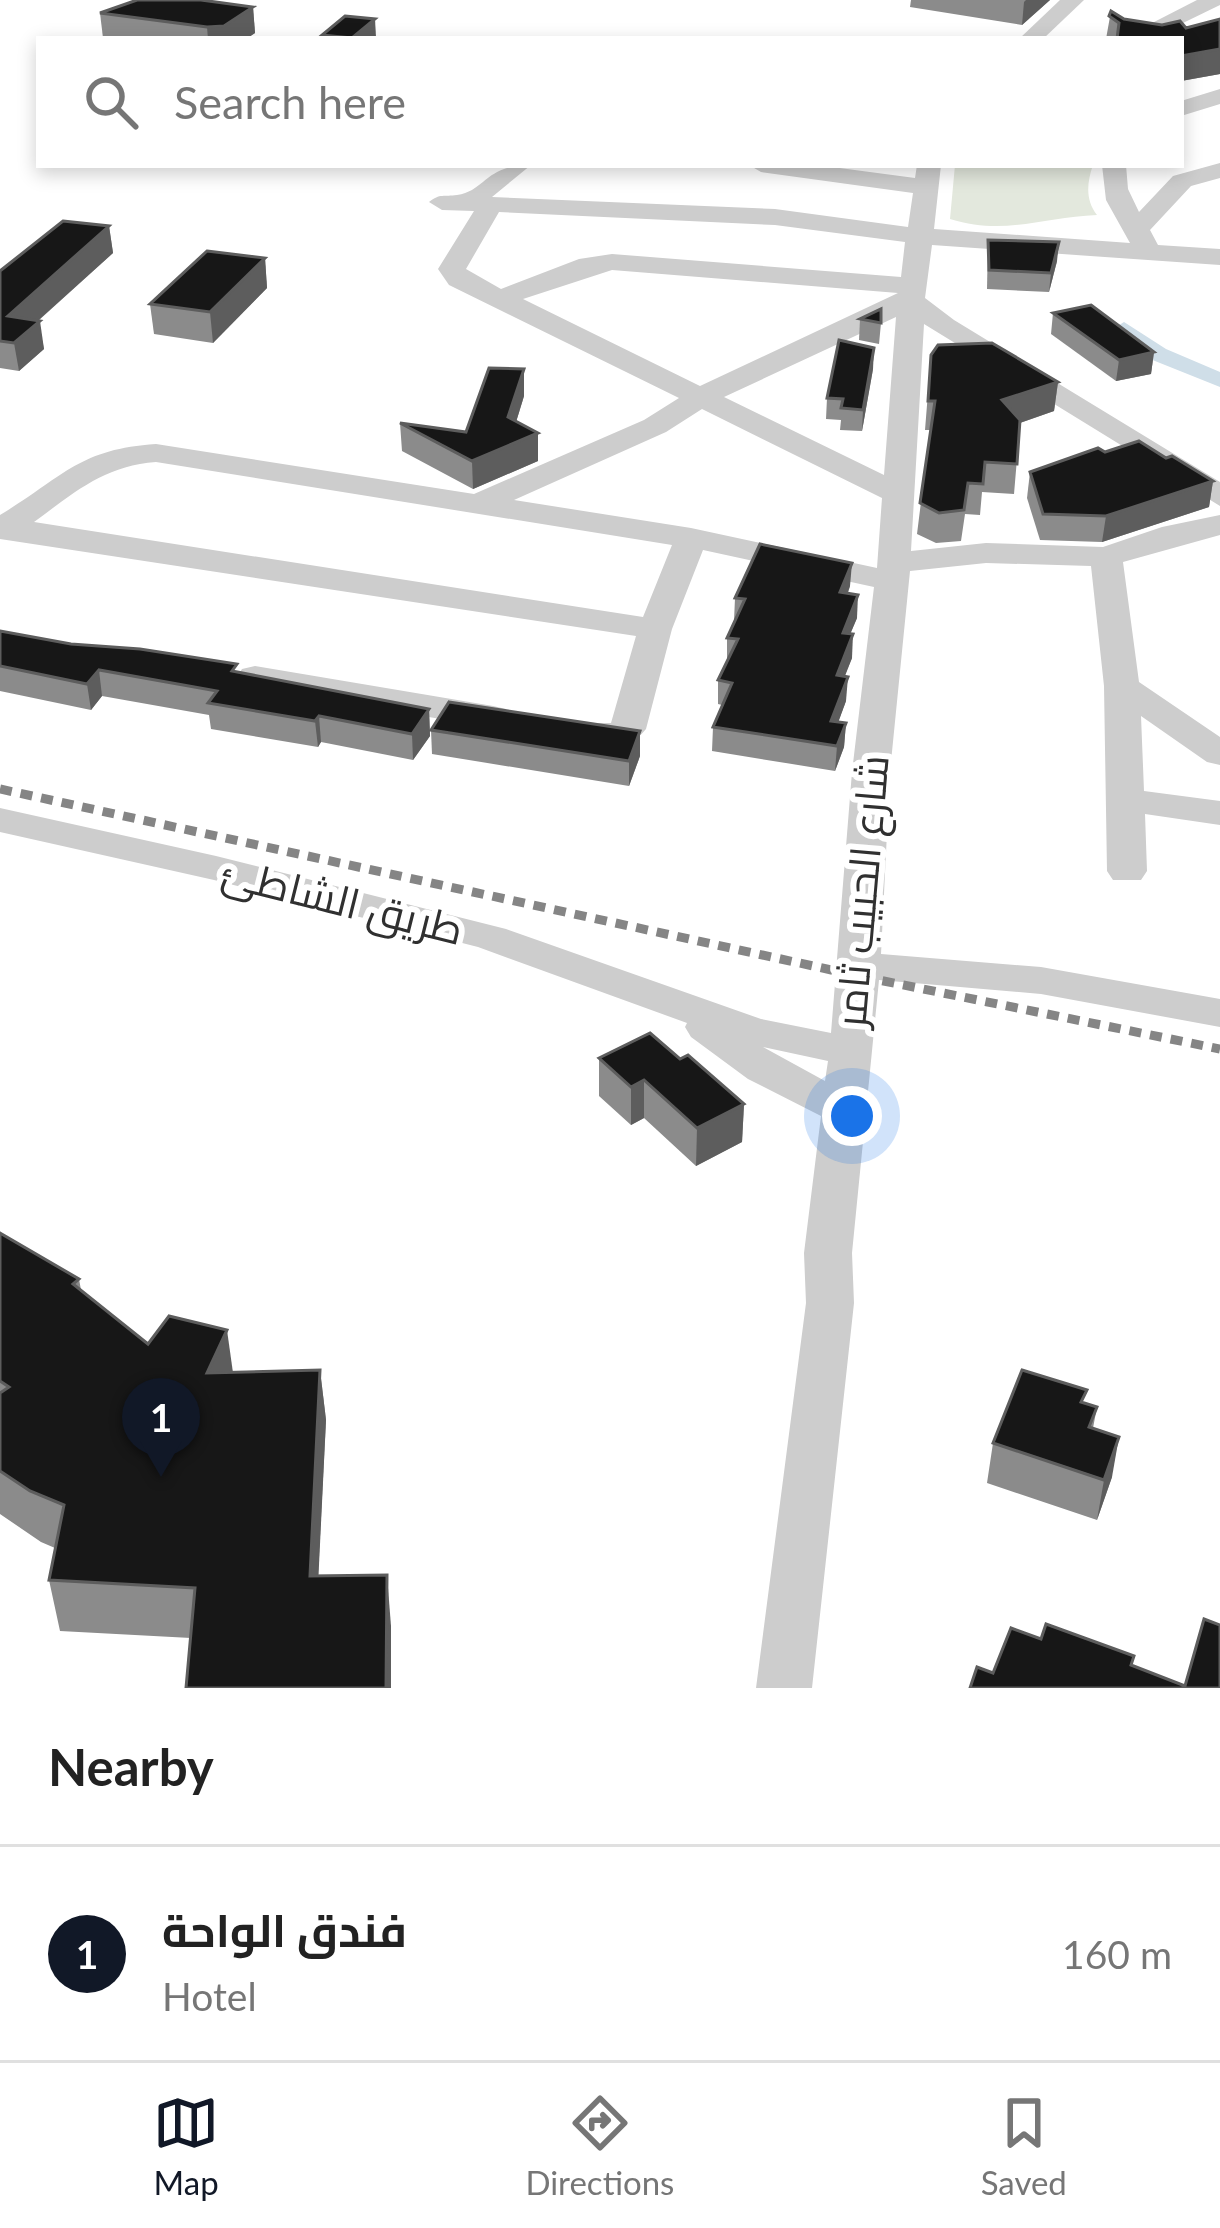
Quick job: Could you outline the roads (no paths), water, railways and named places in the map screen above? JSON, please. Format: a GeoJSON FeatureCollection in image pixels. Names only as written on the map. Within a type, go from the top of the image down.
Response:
{"type":"FeatureCollection","features":[{"type":"Feature","properties":{"kind":"street"},"geometry":{"type":"LineString","coordinates":[[1033,36],[1073,0]]}},
{"type":"Feature","properties":{"kind":"street"},"geometry":{"type":"LineString","coordinates":[[1138,36],[1214,0]]}},
{"type":"Feature","properties":{"kind":"street"},"geometry":{"type":"LineString","coordinates":[[1172,19],[1200,30]]}},
{"type":"Feature","properties":{"kind":"street"},"geometry":{"type":"LineString","coordinates":[[1184,108],[1220,96]]}},
{"type":"Feature","properties":{"kind":"street"},"geometry":{"type":"LineString","coordinates":[[515,168],[467,203],[452,269],[459,279],[504,297],[898,494]]}},
{"type":"Feature","properties":{"kind":"street"},"geometry":{"type":"LineString","coordinates":[[806,168],[927,176]]}},
{"type":"Feature","properties":{"kind":"street"},"geometry":{"type":"LineString","coordinates":[[1114,168],[1116,197],[1143,239]]}},
{"type":"Feature","properties":{"kind":"street"},"geometry":{"type":"LineString","coordinates":[[1143,239],[1182,181],[1220,170]]}},
{"type":"Feature","properties":{"kind":"street","name":"شارع الحبيب ثامر"},"geometry":{"type":"LineString","coordinates":[[784,1688],[830,1303],[828,1252],[859,967],[871,772],[898,494],[928,362],[912,293],[927,176]]}},
{"type":"Feature","properties":{"kind":"street"},"geometry":{"type":"LineString","coordinates":[[467,203],[775,217],[920,236],[1143,239],[1220,257]]}},
{"type":"Feature","properties":{"kind":"street"},"geometry":{"type":"LineString","coordinates":[[504,297],[589,265],[612,262],[912,293],[993,356],[1220,496]]}},
{"type":"Feature","properties":{"kind":"street"},"geometry":{"type":"LineString","coordinates":[[482,502],[655,426],[704,395],[912,293]]}},
{"type":"Feature","properties":{"kind":"street"},"geometry":{"type":"LineString","coordinates":[[812,342],[928,362],[993,356]]}},
{"type":"Feature","properties":{"kind":"street"},"geometry":{"type":"LineString","coordinates":[[2,528],[98,459],[124,453],[157,453],[482,502],[893,572],[986,554],[1106,557],[1174,534],[1220,526]]}},
{"type":"Feature","properties":{"kind":"street"},"geometry":{"type":"LineString","coordinates":[[2,528],[655,628]]}},
{"type":"Feature","properties":{"kind":"street"},"geometry":{"type":"LineString","coordinates":[[231,673],[612,737],[628,730],[655,628],[691,538]]}},
{"type":"Feature","properties":{"kind":"street"},"geometry":{"type":"LineString","coordinates":[[1106,557],[1122,686],[1127,871]]}},
{"type":"Feature","properties":{"kind":"street"},"geometry":{"type":"LineString","coordinates":[[1122,686],[1220,754]]}},
{"type":"Feature","properties":{"kind":"street"},"geometry":{"type":"LineString","coordinates":[[1126,800],[1220,814]]}},
{"type":"Feature","properties":{"kind":"street","name":"طريق الشاطئ"},"geometry":{"type":"LineString","coordinates":[[0,820],[216,868],[492,938],[801,1045],[847,1051]]}},
{"type":"Feature","properties":{"kind":"street"},"geometry":{"type":"LineString","coordinates":[[859,967],[920,966],[1055,981],[1220,1013]]}},
{"type":"Feature","properties":{"kind":"street","name":"طريق الشاطئ"},"geometry":{"type":"LineString","coordinates":[[678,1005],[763,1069],[842,1108]]}},
{"type":"Feature","properties":{"kind":"waterway"},"geometry":{"type":"LineString","coordinates":[[1124,329],[1158,354],[1220,380]]}},
{"type":"Feature","properties":{"kind":"railway"},"geometry":{"type":"LineString","coordinates":[[0,789],[859,976],[1220,1049]]}},
{"type":"Feature","properties":{"kind":"place","name":"فندق الواحة"},"geometry":{"type":"Point","coordinates":[161,1477]}}]}
